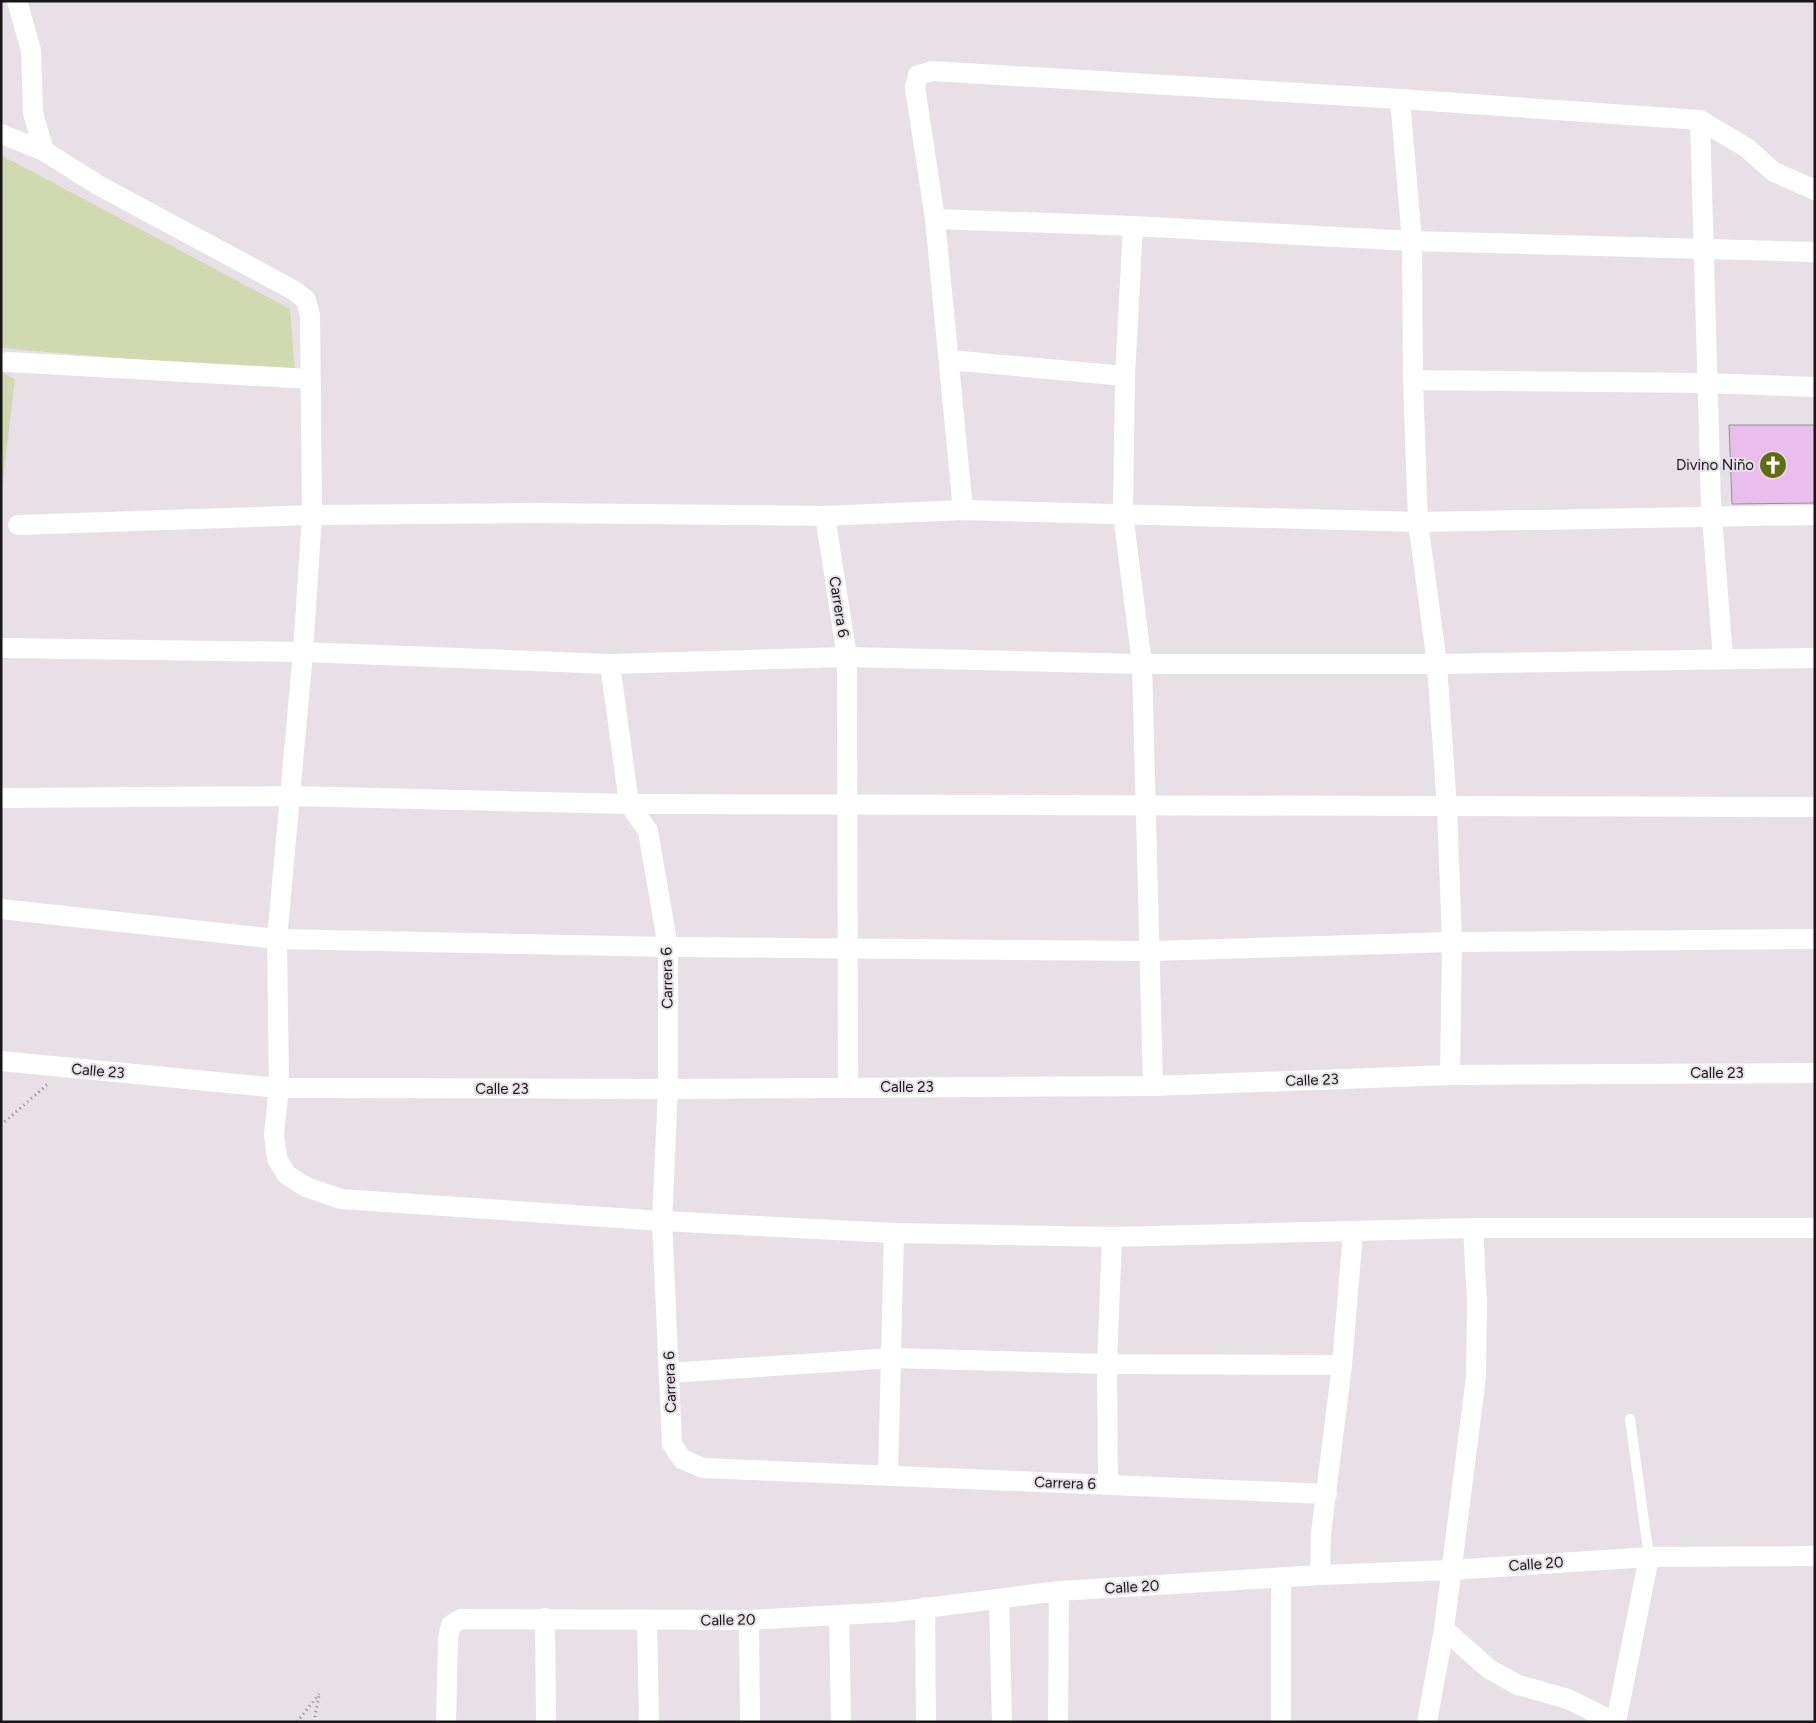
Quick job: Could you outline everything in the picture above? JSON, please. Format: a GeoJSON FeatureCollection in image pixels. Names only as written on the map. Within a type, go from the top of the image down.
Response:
{"type":"FeatureCollection","features":[{"type":"Feature","properties":{"kind":"street"},"geometry":{"type":"LineString","coordinates":[[17,1],[31,50],[33,113],[44,151]]}},
{"type":"Feature","properties":{"kind":"street"},"geometry":{"type":"LineString","coordinates":[[963,510],[935,219],[915,87],[918,75],[932,71],[1400,99],[1700,120],[1747,148],[1774,172],[1815,190]]}},
{"type":"Feature","properties":{"kind":"street"},"geometry":{"type":"LineString","coordinates":[[1400,99],[1412,241],[1413,380],[1418,522],[1437,664],[1447,807],[1452,942],[1450,1075]]}},
{"type":"Feature","properties":{"kind":"street"},"geometry":{"type":"LineString","coordinates":[[1700,120],[1706,383],[1712,516],[1723,658]]}},
{"type":"Feature","properties":{"kind":"street"},"geometry":{"type":"LineString","coordinates":[[1,134],[44,151],[98,185],[295,291],[306,300],[310,315],[312,515],[303,652],[277,939],[279,1088],[274,1134],[278,1159],[287,1175],[306,1187],[341,1199],[662,1221],[894,1233],[1112,1237],[1473,1228],[1815,1228]]}},
{"type":"Feature","properties":{"kind":"street"},"geometry":{"type":"LineString","coordinates":[[935,219],[1133,226],[1412,241],[1815,252]]}},
{"type":"Feature","properties":{"kind":"street"},"geometry":{"type":"LineString","coordinates":[[1133,226],[1125,376],[1123,514],[1142,664],[1151,951],[1153,1086]]}},
{"type":"Feature","properties":{"kind":"street"},"geometry":{"type":"LineString","coordinates":[[949,360],[1125,376]]}},
{"type":"Feature","properties":{"kind":"street"},"geometry":{"type":"LineString","coordinates":[[7,362],[310,379]]}},
{"type":"Feature","properties":{"kind":"street"},"geometry":{"type":"LineString","coordinates":[[1413,380],[1706,383],[1815,387]]}},
{"type":"Feature","properties":{"kind":"street"},"geometry":{"type":"LineString","coordinates":[[18,525],[312,515],[536,513],[825,516],[963,510],[1418,522],[1815,515]]}},
{"type":"Feature","properties":{"kind":"street","name":"Carrera 6"},"geometry":{"type":"LineString","coordinates":[[825,516],[847,656],[848,1087]]}},
{"type":"Feature","properties":{"kind":"street"},"geometry":{"type":"LineString","coordinates":[[1,648],[303,652],[610,664],[847,656],[1142,664],[1437,664],[1815,658]]}},
{"type":"Feature","properties":{"kind":"street","name":"Carrera 6"},"geometry":{"type":"LineString","coordinates":[[610,664],[628,804],[648,831],[668,947],[668,1089],[662,1221],[672,1444],[682,1459],[703,1468],[1327,1494]]}},
{"type":"Feature","properties":{"kind":"street"},"geometry":{"type":"LineString","coordinates":[[1,798],[291,796],[628,804],[1815,807]]}},
{"type":"Feature","properties":{"kind":"street"},"geometry":{"type":"LineString","coordinates":[[1,909],[277,939],[668,947],[849,946],[1151,951],[1452,942],[1815,939]]}},
{"type":"Feature","properties":{"kind":"street","name":"Calle 23"},"geometry":{"type":"LineString","coordinates":[[1,1061],[279,1088],[668,1089],[1153,1086],[1450,1075],[1815,1073]]}},
{"type":"Feature","properties":{"kind":"street"},"geometry":{"type":"LineString","coordinates":[[1426,1722],[1444,1629],[1476,1377],[1477,1302],[1473,1228]]}},
{"type":"Feature","properties":{"kind":"street"},"geometry":{"type":"LineString","coordinates":[[1320,1575],[1322,1534],[1342,1365],[1353,1232]]}},
{"type":"Feature","properties":{"kind":"street"},"geometry":{"type":"LineString","coordinates":[[888,1476],[894,1233]]}},
{"type":"Feature","properties":{"kind":"street"},"geometry":{"type":"LineString","coordinates":[[1108,1485],[1107,1364],[1112,1237]]}},
{"type":"Feature","properties":{"kind":"street"},"geometry":{"type":"LineString","coordinates":[[669,1373],[892,1358],[1107,1364],[1342,1365]]}},
{"type":"Feature","properties":{"kind":"street","name":"Calle 20"},"geometry":{"type":"LineString","coordinates":[[446,1722],[448,1639],[451,1625],[462,1619],[546,1618],[647,1621],[749,1620],[839,1616],[894,1612],[1059,1591],[1320,1575],[1452,1570],[1649,1557],[1815,1556]]}},
{"type":"Feature","properties":{"kind":"street"},"geometry":{"type":"LineString","coordinates":[[1444,1629],[1489,1670],[1518,1685],[1568,1699],[1615,1722],[1649,1557]]}},
{"type":"Feature","properties":{"kind":"street"},"geometry":{"type":"LineString","coordinates":[[1281,1578],[1281,1722]]}},
{"type":"Feature","properties":{"kind":"street"},"geometry":{"type":"LineString","coordinates":[[1058,1722],[1059,1591]]}},
{"type":"Feature","properties":{"kind":"street"},"geometry":{"type":"LineString","coordinates":[[999,1600],[1002,1722]]}},
{"type":"Feature","properties":{"kind":"street"},"geometry":{"type":"LineString","coordinates":[[925,1607],[926,1722]]}},
{"type":"Feature","properties":{"kind":"street"},"geometry":{"type":"LineString","coordinates":[[839,1616],[841,1722]]}},
{"type":"Feature","properties":{"kind":"street"},"geometry":{"type":"LineString","coordinates":[[546,1618],[546,1722]]}},
{"type":"Feature","properties":{"kind":"street"},"geometry":{"type":"LineString","coordinates":[[749,1620],[750,1722]]}},
{"type":"Feature","properties":{"kind":"street"},"geometry":{"type":"LineString","coordinates":[[647,1621],[649,1722]]}},
{"type":"Feature","properties":{"kind":"lane"},"geometry":{"type":"LineString","coordinates":[[1630,1418],[1649,1557]]}},
{"type":"Feature","properties":{"kind":"path"},"geometry":{"type":"LineString","coordinates":[[1,1125],[66,1068]]}},
{"type":"Feature","properties":{"kind":"path"},"geometry":{"type":"LineString","coordinates":[[297,1722],[319,1694],[314,1722]]}},
{"type":"Feature","properties":{"kind":"green space"},"geometry":{"type":"Polygon","coordinates":[[[1,155],[290,309],[295,373],[1,348],[1,155]]]}},
{"type":"Feature","properties":{"kind":"green space"},"geometry":{"type":"Polygon","coordinates":[[[1,372],[15,379],[1,497],[1,372]]]}},
{"type":"Feature","properties":{"kind":"building","name":"Divino Niño"},"geometry":{"type":"Polygon","coordinates":[[[1729,425],[1815,425],[1815,503],[1732,504],[1729,425]]]}},
{"type":"Feature","properties":{"kind":"place","name":"Divino Niño"},"geometry":{"type":"Point","coordinates":[1773,465]}}]}
